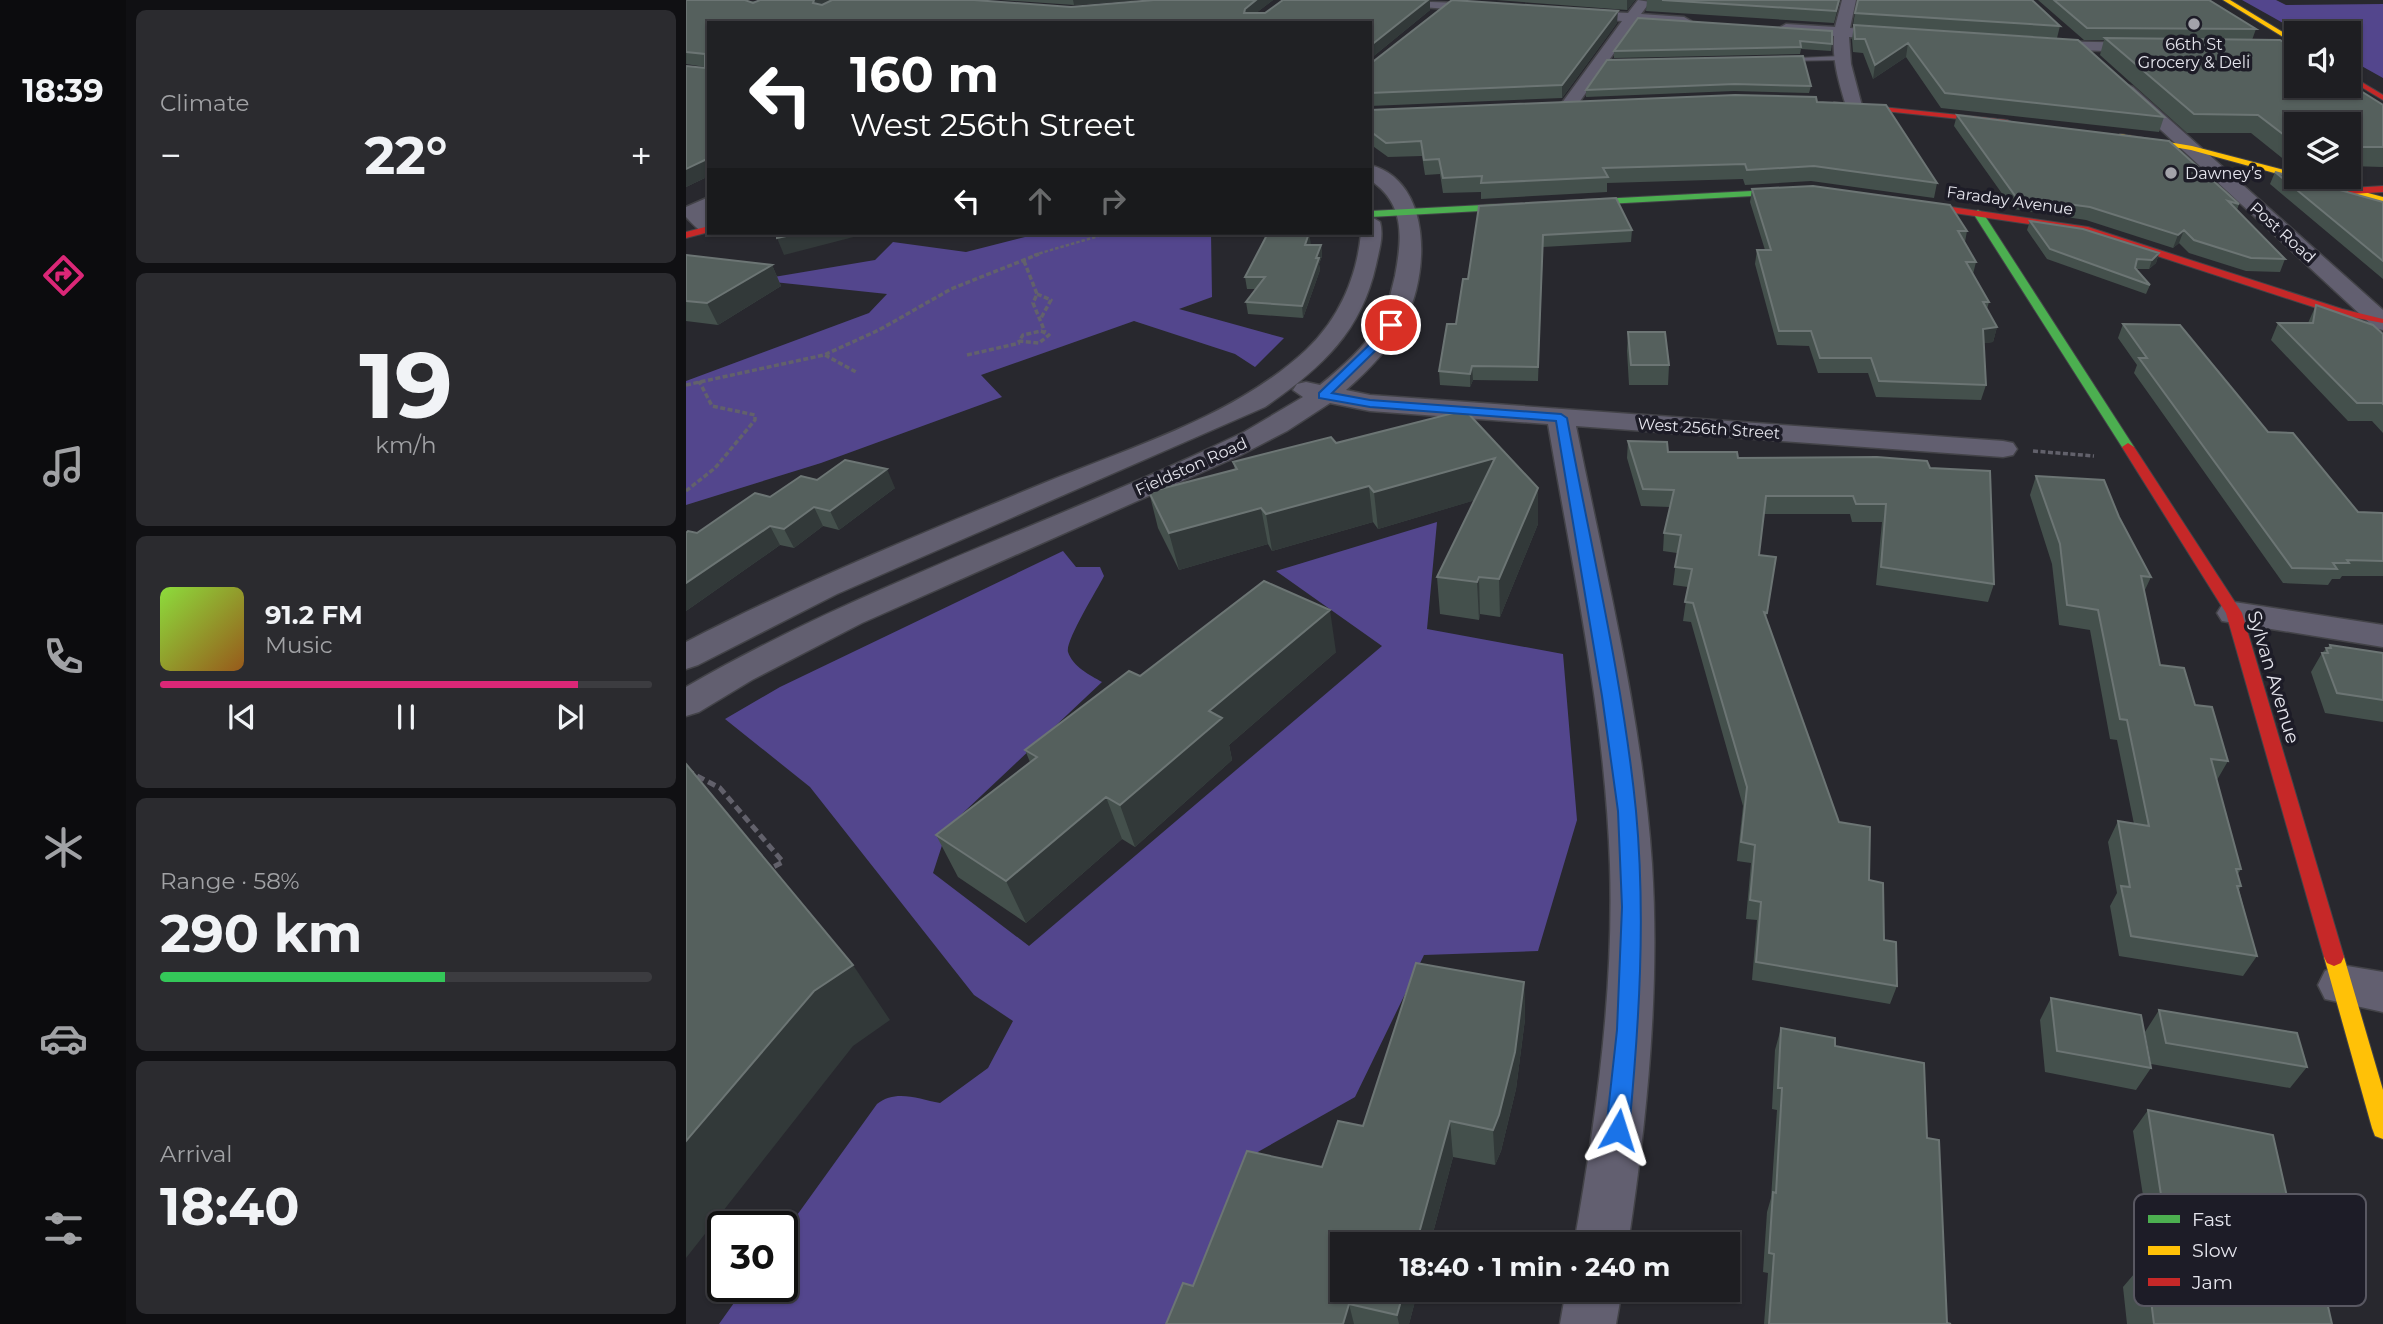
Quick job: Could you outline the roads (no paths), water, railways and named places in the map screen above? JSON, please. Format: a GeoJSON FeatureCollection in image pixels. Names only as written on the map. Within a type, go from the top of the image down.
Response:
{"type":"FeatureCollection","features":[{"type":"Feature","properties":{"kind":"street"},"geometry":{"type":"LineString","coordinates":[[1378,0],[1452,2],[1513,9]]}},
{"type":"Feature","properties":{"kind":"street"},"geometry":{"type":"LineString","coordinates":[[1561,108],[1604,63],[1644,0]]}},
{"type":"Feature","properties":{"kind":"street"},"geometry":{"type":"LineString","coordinates":[[1850,0],[1840,32],[1841,58],[1854,106]]}},
{"type":"Feature","properties":{"kind":"street"},"geometry":{"type":"LineString","coordinates":[[2226,0],[2284,36]]}},
{"type":"Feature","properties":{"kind":"street"},"geometry":{"type":"LineString","coordinates":[[1430,21],[1452,2]]}},
{"type":"Feature","properties":{"kind":"street"},"geometry":{"type":"LineString","coordinates":[[1551,12],[1704,23]]}},
{"type":"Feature","properties":{"kind":"street","name":"Post Road"},"geometry":{"type":"LineString","coordinates":[[2055,25],[2382,322]]}},
{"type":"Feature","properties":{"kind":"street"},"geometry":{"type":"LineString","coordinates":[[1772,27],[1922,37]]}},
{"type":"Feature","properties":{"kind":"street"},"geometry":{"type":"LineString","coordinates":[[2031,44],[2165,48]]}},
{"type":"Feature","properties":{"kind":"street"},"geometry":{"type":"LineString","coordinates":[[2273,48],[2284,48]]}},
{"type":"Feature","properties":{"kind":"street"},"geometry":{"type":"LineString","coordinates":[[2361,84],[2383,98]]}},
{"type":"Feature","properties":{"kind":"street"},"geometry":{"type":"LineString","coordinates":[[1815,102],[2019,124]]}},
{"type":"Feature","properties":{"kind":"street"},"geometry":{"type":"LineString","coordinates":[[1561,108],[1595,106]]}},
{"type":"Feature","properties":{"kind":"street"},"geometry":{"type":"LineString","coordinates":[[2101,133],[2192,148],[2284,173]]}},
{"type":"Feature","properties":{"kind":"street","name":"Fieldston Road"},"geometry":{"type":"LineString","coordinates":[[686,703],[805,638],[1255,438],[1324,396],[1374,346],[1395,314],[1413,241],[1413,224],[1407,210],[1390,186],[1372,172]]}},
{"type":"Feature","properties":{"kind":"street"},"geometry":{"type":"LineString","coordinates":[[2344,189],[2383,200]]}},
{"type":"Feature","properties":{"kind":"street"},"geometry":{"type":"LineString","coordinates":[[2351,191],[2383,189]]}},
{"type":"Feature","properties":{"kind":"street"},"geometry":{"type":"LineString","coordinates":[[1372,214],[1785,190],[1825,192]]}},
{"type":"Feature","properties":{"kind":"street","name":"Faraday Avenue"},"geometry":{"type":"LineString","coordinates":[[1881,200],[2102,234],[2339,312],[2382,322]]}},
{"type":"Feature","properties":{"kind":"street"},"geometry":{"type":"LineString","coordinates":[[707,204],[692,212],[707,227]]}},
{"type":"Feature","properties":{"kind":"street","name":"Sylvan Avenue"},"geometry":{"type":"LineString","coordinates":[[1978,214],[2234,612],[2362,988],[2383,1128]]}},
{"type":"Feature","properties":{"kind":"street"},"geometry":{"type":"LineString","coordinates":[[686,235],[707,230]]}},
{"type":"Feature","properties":{"kind":"street","name":"Fieldston Road"},"geometry":{"type":"LineString","coordinates":[[686,657],[781,607],[1223,418],[1256,401],[1282,383],[1345,321],[1365,265],[1370,235]]}},
{"type":"Feature","properties":{"kind":"street","name":"West 256th Street"},"geometry":{"type":"LineString","coordinates":[[1282,383],[1324,396],[1370,403],[2003,449]]}},
{"type":"Feature","properties":{"kind":"street"},"geometry":{"type":"LineString","coordinates":[[1561,418],[1611,696],[1628,825],[1631,907],[1628,1030],[1615,1156],[1603,1232]]}},
{"type":"Feature","properties":{"kind":"street"},"geometry":{"type":"LineString","coordinates":[[781,607],[805,638]]}},
{"type":"Feature","properties":{"kind":"street"},"geometry":{"type":"LineString","coordinates":[[2234,612],[2383,636]]}},
{"type":"Feature","properties":{"kind":"street"},"geometry":{"type":"LineString","coordinates":[[1588,1324],[1592,1302]]}},
{"type":"Feature","properties":{"kind":"lane"},"geometry":{"type":"LineString","coordinates":[[1773,59],[1841,58]]}},
{"type":"Feature","properties":{"kind":"place","name":"66th St Grocery & Deli"},"geometry":{"type":"Point","coordinates":[2194,24]}},
{"type":"Feature","properties":{"kind":"place","name":"Dawney’s"},"geometry":{"type":"Point","coordinates":[2171,173]}}]}
